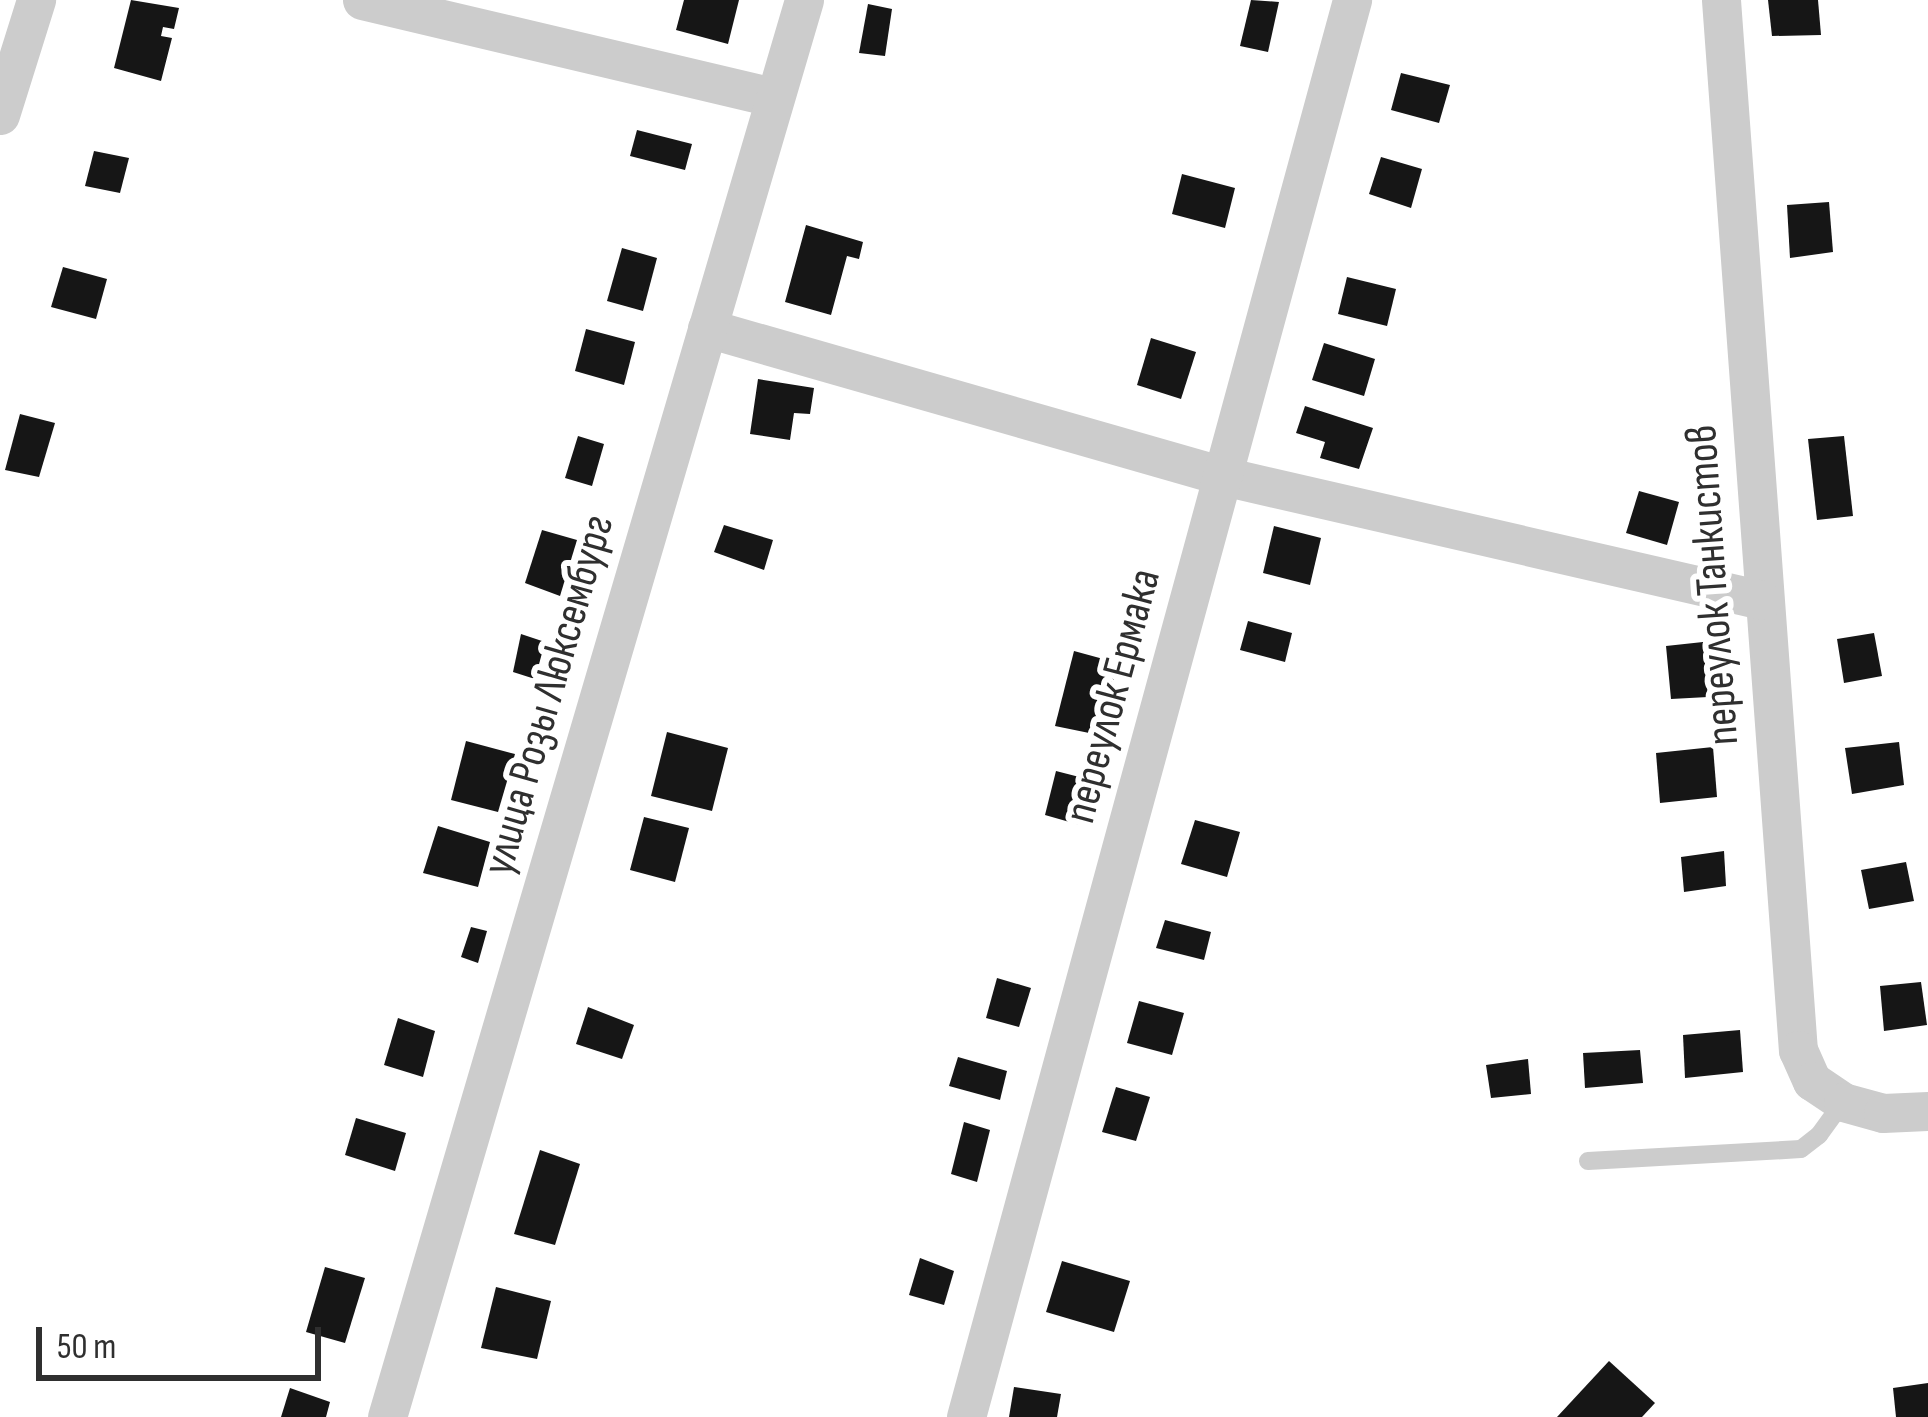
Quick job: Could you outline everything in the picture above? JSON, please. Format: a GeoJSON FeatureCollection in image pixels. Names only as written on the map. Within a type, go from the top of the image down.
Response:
{"type":"FeatureCollection","features":[{"type":"Feature","properties":{"kind":"street"},"geometry":{"type":"LineString","coordinates":[[0,115],[36,0]]}},
{"type":"Feature","properties":{"kind":"street"},"geometry":{"type":"LineString","coordinates":[[362,0],[775,98]]}},
{"type":"Feature","properties":{"kind":"street","name":"улица Розы Люксембург"},"geometry":{"type":"LineString","coordinates":[[387,1417],[804,0]]}},
{"type":"Feature","properties":{"kind":"street","name":"переулок Ермака"},"geometry":{"type":"LineString","coordinates":[[966,1417],[1352,0]]}},
{"type":"Feature","properties":{"kind":"street","name":"переулок Танкистов"},"geometry":{"type":"LineString","coordinates":[[1721,0],[1798,1050],[1812,1081],[1843,1102]]}},
{"type":"Feature","properties":{"kind":"street"},"geometry":{"type":"LineString","coordinates":[[707,328],[1223,476],[1762,600]]}},
{"type":"Feature","properties":{"kind":"street"},"geometry":{"type":"LineString","coordinates":[[1843,1102],[1883,1113],[1928,1112]]}},
{"type":"Feature","properties":{"kind":"lane"},"geometry":{"type":"LineString","coordinates":[[1588,1161],[1801,1149],[1819,1135],[1843,1102]]}},
{"type":"Feature","properties":{"kind":"building"},"geometry":{"type":"Polygon","coordinates":[[[131,0],[179,8],[174,29],[163,27],[161,36],[172,38],[161,81],[114,68],[131,0]]]}},
{"type":"Feature","properties":{"kind":"building"},"geometry":{"type":"Polygon","coordinates":[[[684,0],[739,0],[728,44],[676,30],[684,0]]]}},
{"type":"Feature","properties":{"kind":"building"},"geometry":{"type":"Polygon","coordinates":[[[1251,0],[1279,2],[1268,52],[1240,46],[1251,0]]]}},
{"type":"Feature","properties":{"kind":"building"},"geometry":{"type":"Polygon","coordinates":[[[1768,0],[1818,0],[1821,35],[1772,36],[1768,0]]]}},
{"type":"Feature","properties":{"kind":"building"},"geometry":{"type":"Polygon","coordinates":[[[868,4],[892,9],[885,56],[859,53],[868,4]]]}},
{"type":"Feature","properties":{"kind":"building"},"geometry":{"type":"Polygon","coordinates":[[[1401,73],[1450,85],[1439,123],[1391,110],[1401,73]]]}},
{"type":"Feature","properties":{"kind":"building"},"geometry":{"type":"Polygon","coordinates":[[[637,130],[692,144],[685,170],[630,156],[637,130]]]}},
{"type":"Feature","properties":{"kind":"building"},"geometry":{"type":"Polygon","coordinates":[[[94,151],[129,158],[120,193],[85,186],[94,151]]]}},
{"type":"Feature","properties":{"kind":"building"},"geometry":{"type":"Polygon","coordinates":[[[1381,157],[1422,169],[1411,208],[1369,194],[1381,157]]]}},
{"type":"Feature","properties":{"kind":"building"},"geometry":{"type":"Polygon","coordinates":[[[1182,174],[1235,188],[1225,228],[1172,214],[1182,174]]]}},
{"type":"Feature","properties":{"kind":"building"},"geometry":{"type":"Polygon","coordinates":[[[1829,202],[1833,252],[1790,258],[1787,205],[1829,202]]]}},
{"type":"Feature","properties":{"kind":"building"},"geometry":{"type":"Polygon","coordinates":[[[806,225],[863,242],[859,259],[847,256],[831,315],[785,302],[806,225]]]}},
{"type":"Feature","properties":{"kind":"building"},"geometry":{"type":"Polygon","coordinates":[[[622,248],[657,258],[643,311],[607,301],[622,248]]]}},
{"type":"Feature","properties":{"kind":"building"},"geometry":{"type":"Polygon","coordinates":[[[63,267],[107,279],[96,319],[51,307],[63,267]]]}},
{"type":"Feature","properties":{"kind":"building"},"geometry":{"type":"Polygon","coordinates":[[[1347,277],[1396,289],[1387,326],[1338,314],[1347,277]]]}},
{"type":"Feature","properties":{"kind":"building"},"geometry":{"type":"Polygon","coordinates":[[[586,329],[635,342],[624,385],[575,371],[586,329]]]}},
{"type":"Feature","properties":{"kind":"building"},"geometry":{"type":"Polygon","coordinates":[[[1151,338],[1196,352],[1181,399],[1137,385],[1151,338]]]}},
{"type":"Feature","properties":{"kind":"building"},"geometry":{"type":"Polygon","coordinates":[[[1324,343],[1375,359],[1364,396],[1312,380],[1324,343]]]}},
{"type":"Feature","properties":{"kind":"building"},"geometry":{"type":"Polygon","coordinates":[[[758,379],[814,388],[810,414],[794,413],[790,440],[750,434],[758,379]]]}},
{"type":"Feature","properties":{"kind":"building"},"geometry":{"type":"Polygon","coordinates":[[[1305,406],[1373,428],[1359,469],[1320,458],[1325,442],[1296,433],[1305,406]]]}},
{"type":"Feature","properties":{"kind":"building"},"geometry":{"type":"Polygon","coordinates":[[[20,414],[55,423],[39,477],[5,470],[20,414]]]}},
{"type":"Feature","properties":{"kind":"building"},"geometry":{"type":"Polygon","coordinates":[[[578,436],[604,444],[592,486],[565,478],[578,436]]]}},
{"type":"Feature","properties":{"kind":"building"},"geometry":{"type":"Polygon","coordinates":[[[1844,436],[1853,516],[1817,520],[1808,439],[1844,436]]]}},
{"type":"Feature","properties":{"kind":"building"},"geometry":{"type":"Polygon","coordinates":[[[1639,491],[1679,502],[1667,545],[1626,533],[1639,491]]]}},
{"type":"Feature","properties":{"kind":"building"},"geometry":{"type":"Polygon","coordinates":[[[724,525],[773,540],[764,570],[714,552],[724,525]]]}},
{"type":"Feature","properties":{"kind":"building"},"geometry":{"type":"Polygon","coordinates":[[[1274,526],[1321,538],[1310,585],[1263,573],[1274,526]]]}},
{"type":"Feature","properties":{"kind":"building"},"geometry":{"type":"Polygon","coordinates":[[[542,530],[577,540],[560,596],[525,583],[542,530]]]}},
{"type":"Feature","properties":{"kind":"building"},"geometry":{"type":"Polygon","coordinates":[[[1248,621],[1292,633],[1285,662],[1240,650],[1248,621]]]}},
{"type":"Feature","properties":{"kind":"building"},"geometry":{"type":"Polygon","coordinates":[[[1874,633],[1882,676],[1844,683],[1837,639],[1874,633]]]}},
{"type":"Feature","properties":{"kind":"building"},"geometry":{"type":"Polygon","coordinates":[[[521,634],[545,642],[535,679],[513,672],[521,634]]]}},
{"type":"Feature","properties":{"kind":"building"},"geometry":{"type":"Polygon","coordinates":[[[1703,642],[1708,697],[1671,699],[1666,646],[1703,642]]]}},
{"type":"Feature","properties":{"kind":"building"},"geometry":{"type":"Polygon","coordinates":[[[1074,651],[1118,663],[1099,735],[1055,726],[1074,651]]]}},
{"type":"Feature","properties":{"kind":"building"},"geometry":{"type":"Polygon","coordinates":[[[667,732],[728,748],[712,811],[651,796],[667,732]]]}},
{"type":"Feature","properties":{"kind":"building"},"geometry":{"type":"Polygon","coordinates":[[[466,741],[515,754],[498,812],[451,800],[466,741]]]}},
{"type":"Feature","properties":{"kind":"building"},"geometry":{"type":"Polygon","coordinates":[[[1899,742],[1904,785],[1852,794],[1845,748],[1899,742]]]}},
{"type":"Feature","properties":{"kind":"building"},"geometry":{"type":"Polygon","coordinates":[[[1713,747],[1717,797],[1660,803],[1656,753],[1713,747]]]}},
{"type":"Feature","properties":{"kind":"building"},"geometry":{"type":"Polygon","coordinates":[[[1056,771],[1091,780],[1080,825],[1045,815],[1056,771]]]}},
{"type":"Feature","properties":{"kind":"building"},"geometry":{"type":"Polygon","coordinates":[[[644,817],[689,828],[675,882],[630,870],[644,817]]]}},
{"type":"Feature","properties":{"kind":"building"},"geometry":{"type":"Polygon","coordinates":[[[1195,820],[1240,832],[1227,877],[1181,864],[1195,820]]]}},
{"type":"Feature","properties":{"kind":"building"},"geometry":{"type":"Polygon","coordinates":[[[438,826],[490,842],[478,887],[423,873],[438,826]]]}},
{"type":"Feature","properties":{"kind":"building"},"geometry":{"type":"Polygon","coordinates":[[[1724,851],[1726,886],[1684,892],[1681,857],[1724,851]]]}},
{"type":"Feature","properties":{"kind":"building"},"geometry":{"type":"Polygon","coordinates":[[[1906,862],[1914,901],[1869,909],[1861,870],[1906,862]]]}},
{"type":"Feature","properties":{"kind":"building"},"geometry":{"type":"Polygon","coordinates":[[[1165,920],[1211,932],[1204,960],[1156,948],[1165,920]]]}},
{"type":"Feature","properties":{"kind":"building"},"geometry":{"type":"Polygon","coordinates":[[[471,927],[487,931],[478,963],[461,957],[471,927]]]}},
{"type":"Feature","properties":{"kind":"building"},"geometry":{"type":"Polygon","coordinates":[[[997,978],[1031,988],[1019,1027],[986,1018],[997,978]]]}},
{"type":"Feature","properties":{"kind":"building"},"geometry":{"type":"Polygon","coordinates":[[[1921,982],[1927,1025],[1884,1031],[1880,986],[1921,982]]]}},
{"type":"Feature","properties":{"kind":"building"},"geometry":{"type":"Polygon","coordinates":[[[1139,1001],[1184,1013],[1172,1055],[1127,1043],[1139,1001]]]}},
{"type":"Feature","properties":{"kind":"building"},"geometry":{"type":"Polygon","coordinates":[[[588,1007],[634,1025],[622,1059],[576,1044],[588,1007]]]}},
{"type":"Feature","properties":{"kind":"building"},"geometry":{"type":"Polygon","coordinates":[[[398,1018],[435,1031],[423,1077],[384,1065],[398,1018]]]}},
{"type":"Feature","properties":{"kind":"building"},"geometry":{"type":"Polygon","coordinates":[[[1740,1030],[1743,1072],[1685,1078],[1683,1035],[1740,1030]]]}},
{"type":"Feature","properties":{"kind":"building"},"geometry":{"type":"Polygon","coordinates":[[[1640,1050],[1643,1083],[1585,1088],[1583,1053],[1640,1050]]]}},
{"type":"Feature","properties":{"kind":"building"},"geometry":{"type":"Polygon","coordinates":[[[958,1057],[1007,1071],[1000,1100],[949,1086],[958,1057]]]}},
{"type":"Feature","properties":{"kind":"building"},"geometry":{"type":"Polygon","coordinates":[[[1528,1059],[1531,1094],[1491,1098],[1486,1065],[1528,1059]]]}},
{"type":"Feature","properties":{"kind":"building"},"geometry":{"type":"Polygon","coordinates":[[[1116,1087],[1150,1097],[1136,1141],[1102,1132],[1116,1087]]]}},
{"type":"Feature","properties":{"kind":"building"},"geometry":{"type":"Polygon","coordinates":[[[356,1118],[406,1133],[395,1171],[345,1155],[356,1118]]]}},
{"type":"Feature","properties":{"kind":"building"},"geometry":{"type":"Polygon","coordinates":[[[964,1122],[990,1130],[977,1182],[951,1174],[964,1122]]]}},
{"type":"Feature","properties":{"kind":"building"},"geometry":{"type":"Polygon","coordinates":[[[540,1150],[580,1164],[555,1245],[514,1234],[540,1150]]]}},
{"type":"Feature","properties":{"kind":"building"},"geometry":{"type":"Polygon","coordinates":[[[920,1258],[954,1271],[944,1305],[909,1295],[920,1258]]]}},
{"type":"Feature","properties":{"kind":"building"},"geometry":{"type":"Polygon","coordinates":[[[1062,1261],[1130,1281],[1114,1332],[1046,1312],[1062,1261]]]}},
{"type":"Feature","properties":{"kind":"building"},"geometry":{"type":"Polygon","coordinates":[[[325,1267],[365,1278],[345,1343],[306,1332],[325,1267]]]}},
{"type":"Feature","properties":{"kind":"building"},"geometry":{"type":"Polygon","coordinates":[[[496,1287],[551,1301],[537,1359],[481,1348],[496,1287]]]}},
{"type":"Feature","properties":{"kind":"building"},"geometry":{"type":"Polygon","coordinates":[[[1609,1361],[1655,1403],[1642,1417],[1557,1417],[1609,1361]]]}},
{"type":"Feature","properties":{"kind":"building"},"geometry":{"type":"Polygon","coordinates":[[[1928,1383],[1928,1417],[1896,1417],[1893,1388],[1928,1383]]]}},
{"type":"Feature","properties":{"kind":"building"},"geometry":{"type":"Polygon","coordinates":[[[1014,1387],[1061,1394],[1057,1417],[1009,1417],[1014,1387]]]}},
{"type":"Feature","properties":{"kind":"building"},"geometry":{"type":"Polygon","coordinates":[[[290,1388],[330,1402],[326,1417],[281,1417],[290,1388]]]}}]}
